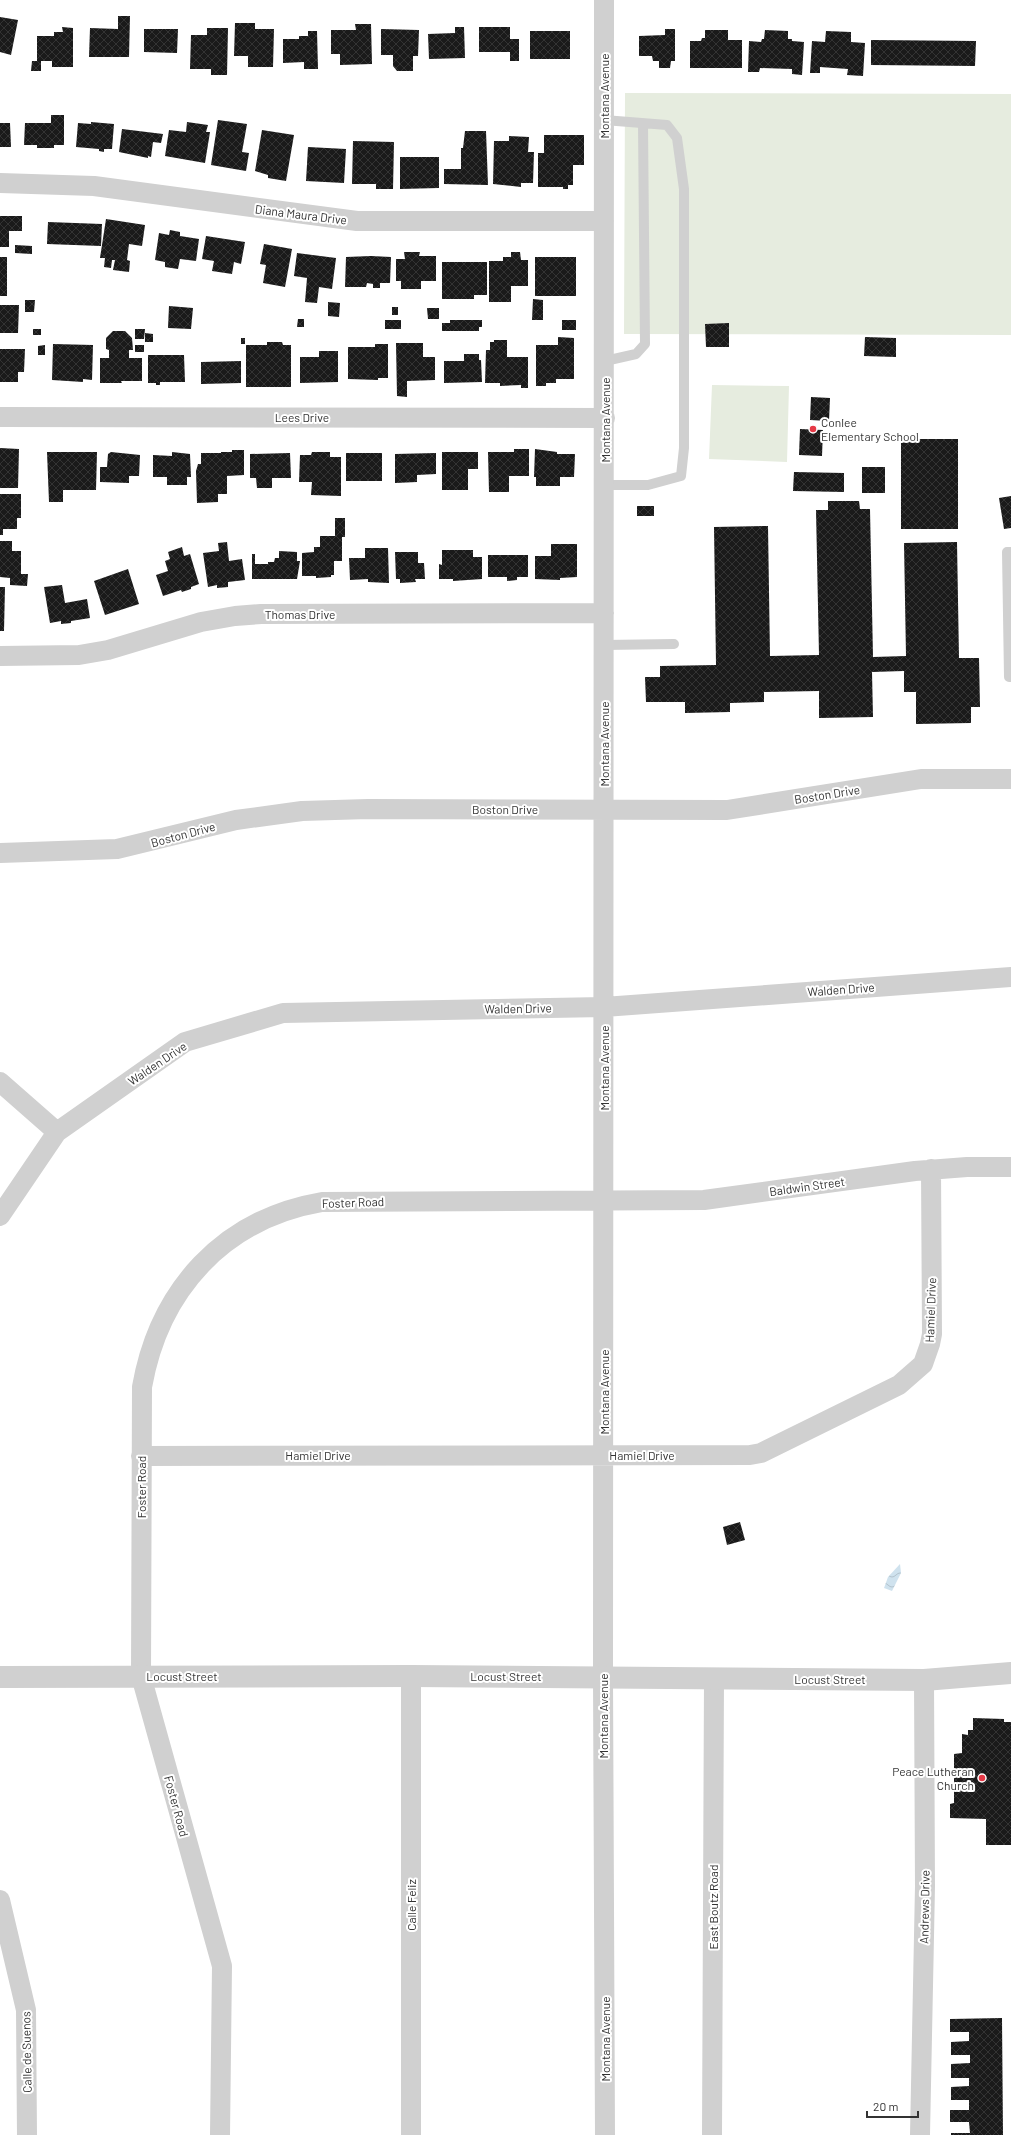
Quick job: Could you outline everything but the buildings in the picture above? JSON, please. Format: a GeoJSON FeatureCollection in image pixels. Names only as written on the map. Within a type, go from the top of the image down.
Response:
{"type":"FeatureCollection","features":[{"type":"Feature","properties":{"kind":"street","name":"Montana Avenue"},"geometry":{"type":"LineString","coordinates":[[604,0],[605,418],[603,1677],[605,2135]]}},
{"type":"Feature","properties":{"kind":"street","name":"Diana Maura Drive"},"geometry":{"type":"LineString","coordinates":[[0,183],[94,186],[357,221],[604,221]]}},
{"type":"Feature","properties":{"kind":"street","name":"Lees Drive"},"geometry":{"type":"LineString","coordinates":[[0,417],[605,418]]}},
{"type":"Feature","properties":{"kind":"street","name":"Thomas Drive"},"geometry":{"type":"LineString","coordinates":[[0,656],[79,655],[108,650],[195,624],[235,616],[261,614],[604,613]]}},
{"type":"Feature","properties":{"kind":"street","name":"Boston Drive"},"geometry":{"type":"LineString","coordinates":[[0,853],[117,849],[236,820],[302,811],[368,809],[727,810],[921,778],[1011,779]]}},
{"type":"Feature","properties":{"kind":"street","name":"Walden Drive"},"geometry":{"type":"LineString","coordinates":[[57,1132],[185,1042],[283,1012],[604,1007],[1011,977]]}},
{"type":"Feature","properties":{"kind":"street"},"geometry":{"type":"LineString","coordinates":[[0,1082],[57,1132],[0,1216]]}},
{"type":"Feature","properties":{"kind":"street","name":"Baldwin Street"},"geometry":{"type":"LineString","coordinates":[[604,1201],[720,1199],[931,1169],[1011,1168]]}},
{"type":"Feature","properties":{"kind":"street","name":"Hamiel Drive"},"geometry":{"type":"LineString","coordinates":[[141,1456],[750,1455],[762,1453],[892,1388],[908,1378],[923,1364],[931,1339],[931,1169]]}},
{"type":"Feature","properties":{"kind":"street","name":"Foster Road"},"geometry":{"type":"LineString","coordinates":[[220,2135],[222,1966],[141,1676],[142,1387],[149,1355],[160,1324],[176,1294],[198,1267],[221,1246],[245,1229],[290,1210],[328,1202],[604,1201]]}},
{"type":"Feature","properties":{"kind":"street","name":"Locust Street"},"geometry":{"type":"LineString","coordinates":[[0,1676],[411,1676],[603,1677],[714,1680],[924,1680],[1011,1673]]}},
{"type":"Feature","properties":{"kind":"street","name":"Calle Feliz"},"geometry":{"type":"LineString","coordinates":[[411,1676],[411,2135]]}},
{"type":"Feature","properties":{"kind":"street","name":"East Boutz Road"},"geometry":{"type":"LineString","coordinates":[[712,2135],[714,1680]]}},
{"type":"Feature","properties":{"kind":"street","name":"Andrews Drive"},"geometry":{"type":"LineString","coordinates":[[920,2135],[925,1886],[924,1680]]}},
{"type":"Feature","properties":{"kind":"street","name":"Calle de Suenos"},"geometry":{"type":"LineString","coordinates":[[0,1900],[26,2010],[27,2135]]}},
{"type":"Feature","properties":{"kind":"lane"},"geometry":{"type":"LineString","coordinates":[[604,120],[667,125],[677,138],[684,189],[684,448],[681,476],[648,485],[604,485]]}},
{"type":"Feature","properties":{"kind":"lane"},"geometry":{"type":"LineString","coordinates":[[604,361],[636,354],[645,344],[643,124]]}},
{"type":"Feature","properties":{"kind":"lane"},"geometry":{"type":"LineString","coordinates":[[1010,677],[1007,552],[1011,552]]}},
{"type":"Feature","properties":{"kind":"lane"},"geometry":{"type":"LineString","coordinates":[[604,645],[674,644]]}},
{"type":"Feature","properties":{"kind":"shaded area"},"geometry":{"type":"Polygon","coordinates":[[[625,93],[1011,94],[1011,335],[624,334],[625,93]]]}},
{"type":"Feature","properties":{"kind":"shaded area"},"geometry":{"type":"Polygon","coordinates":[[[712,385],[789,386],[787,462],[709,459],[712,385]]]}},
{"type":"Feature","properties":{"kind":"water"},"geometry":{"type":"Polygon","coordinates":[[[900,1564],[901,1573],[892,1591],[884,1588],[888,1577],[900,1564]]]}},
{"type":"Feature","properties":{"kind":"place","name":"Conlee Elementary School"},"geometry":{"type":"Point","coordinates":[813,429]}},
{"type":"Feature","properties":{"kind":"place","name":"Peace Lutheran Church"},"geometry":{"type":"Point","coordinates":[982,1778]}}]}
